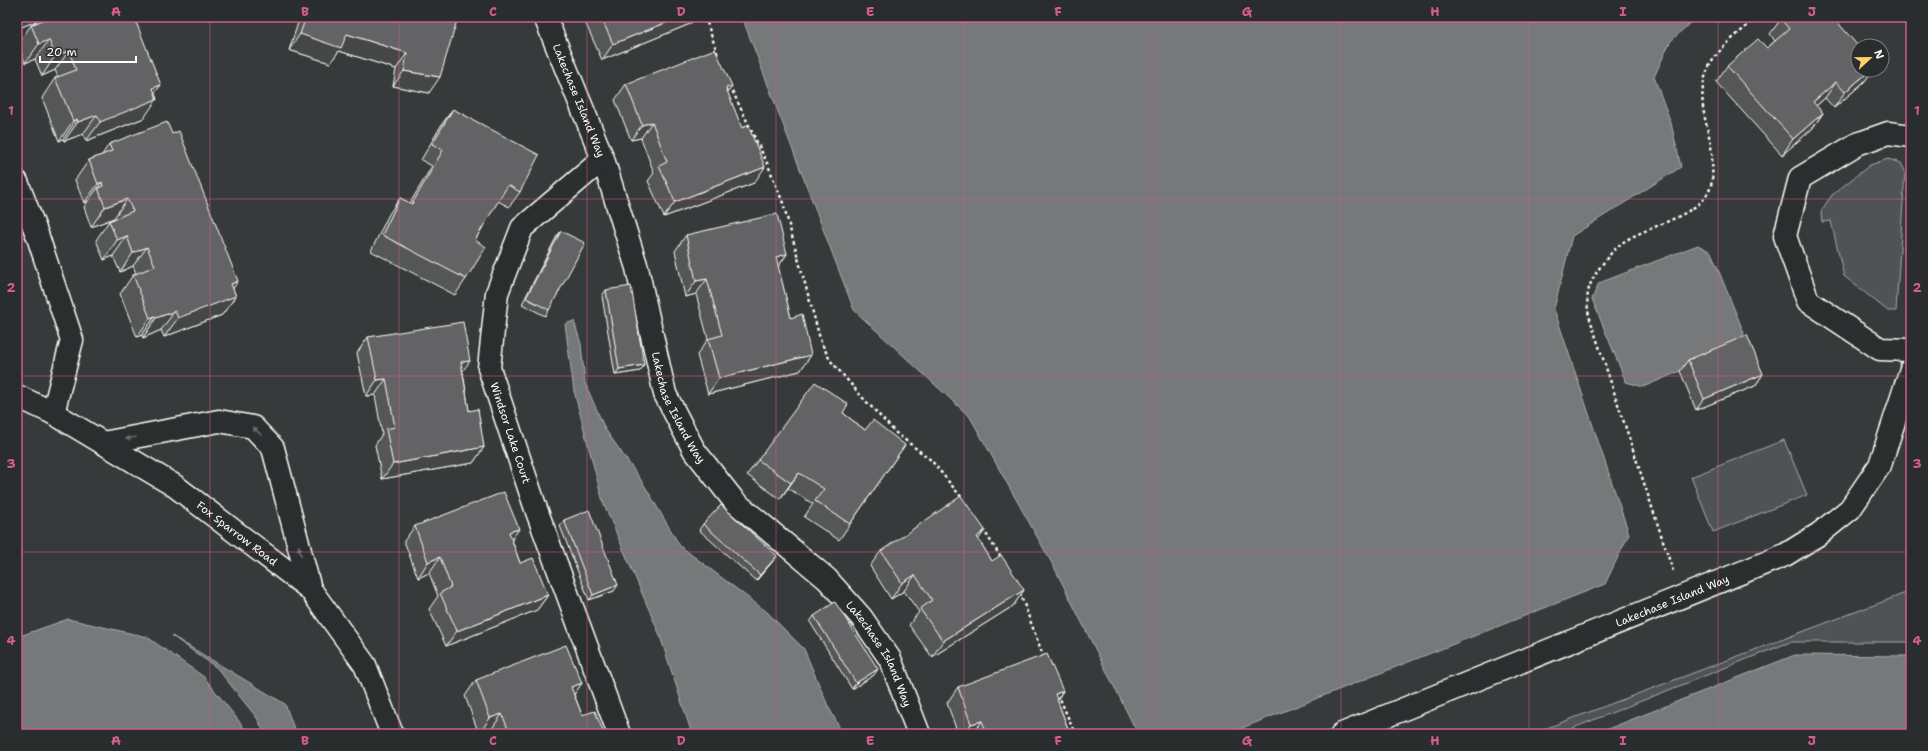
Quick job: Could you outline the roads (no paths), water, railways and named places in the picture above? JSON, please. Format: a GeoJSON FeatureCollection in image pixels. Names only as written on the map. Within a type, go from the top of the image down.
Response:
{"type":"FeatureCollection","features":[{"type":"Feature","properties":{"kind":"street","name":"Lakechase Island Way"},"geometry":{"type":"LineString","coordinates":[[545,17],[603,159],[637,268],[665,394],[694,450],[736,502],[827,579],[861,617],[890,659],[919,734]]}},
{"type":"Feature","properties":{"kind":"street"},"geometry":{"type":"LineString","coordinates":[[1911,136],[1888,133],[1857,144],[1800,178],[1785,236],[1808,301],[1880,349],[1911,350]]}},
{"type":"Feature","properties":{"kind":"street","name":"Windsor Lake Court"},"geometry":{"type":"LineString","coordinates":[[603,159],[522,228],[497,293],[489,368],[536,509],[620,734]]}},
{"type":"Feature","properties":{"kind":"street"},"geometry":{"type":"LineString","coordinates":[[17,182],[38,237],[72,340],[53,413]]}},
{"type":"Feature","properties":{"kind":"street","name":"Lakechase Island Way"},"geometry":{"type":"LineString","coordinates":[[1342,734],[1785,555],[1819,534],[1850,509],[1880,465],[1911,369]]}},
{"type":"Feature","properties":{"kind":"street","name":"Fox Sparrow Road"},"geometry":{"type":"LineString","coordinates":[[17,396],[53,413],[175,486],[310,589],[365,665],[392,734]]}},
{"type":"Feature","properties":{"kind":"street"},"geometry":{"type":"LineString","coordinates":[[103,443],[219,421],[253,427],[273,448],[310,589]]}}]}
